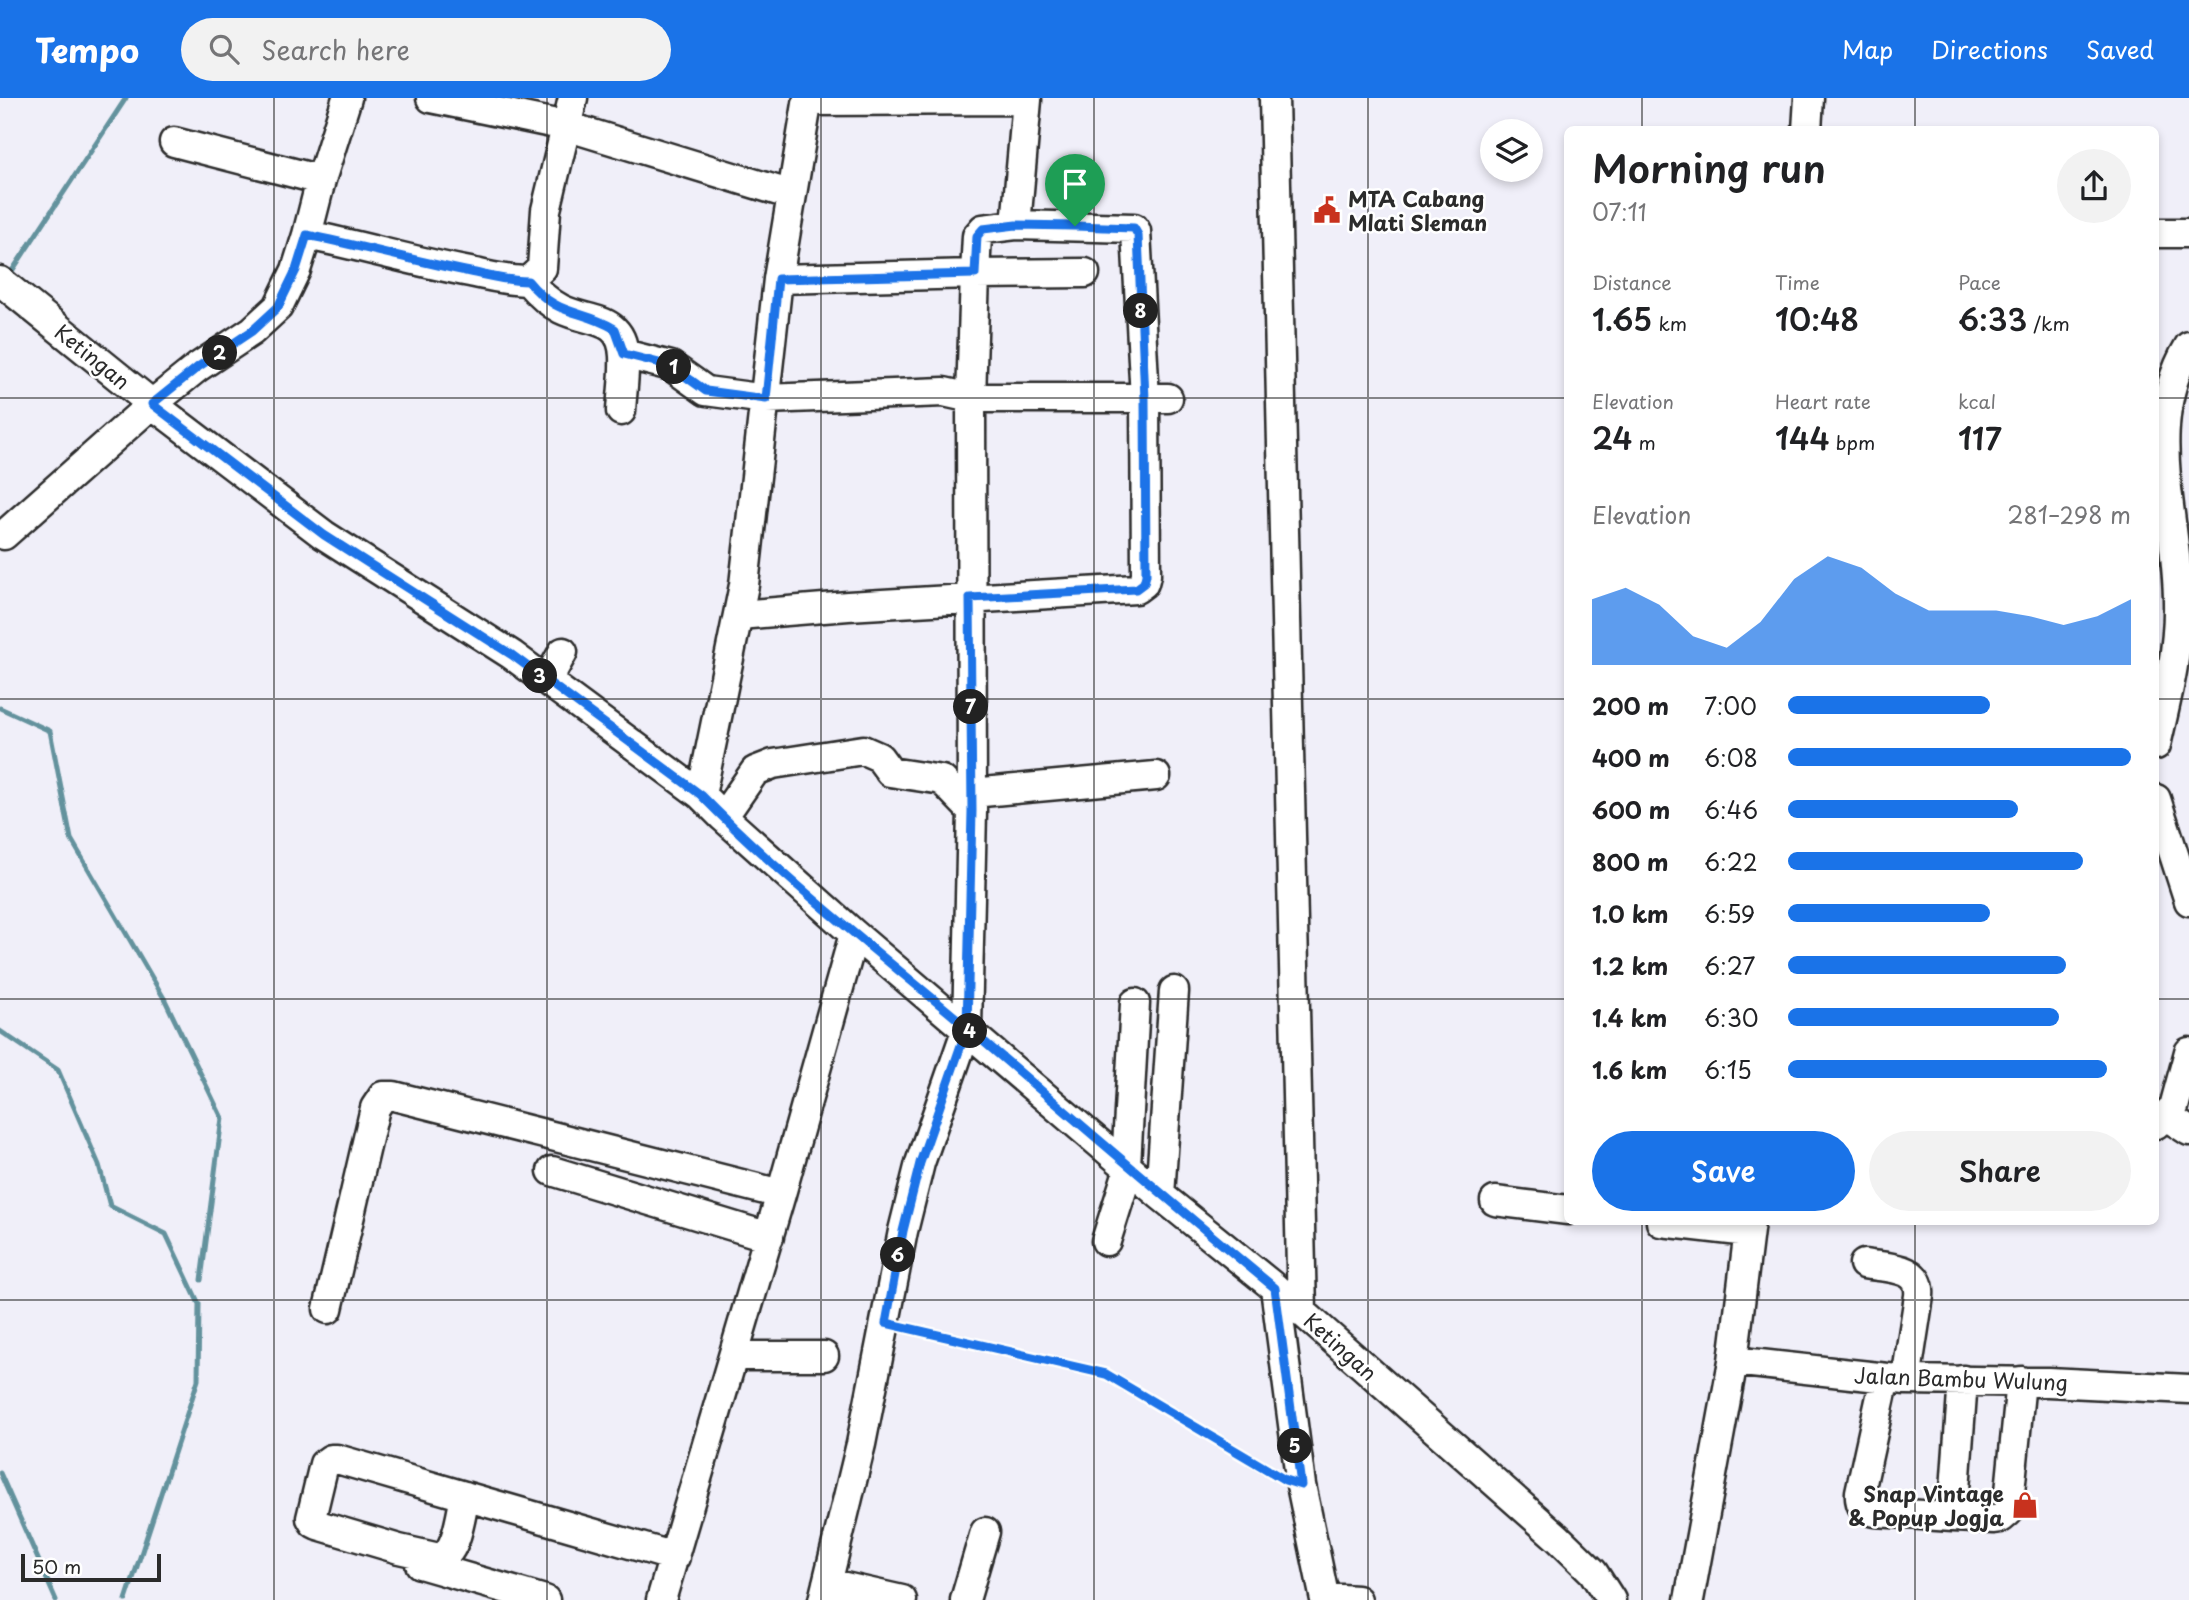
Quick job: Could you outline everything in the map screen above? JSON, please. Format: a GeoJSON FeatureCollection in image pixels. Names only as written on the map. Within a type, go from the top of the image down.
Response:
{"type":"FeatureCollection","features":[{"type":"Feature","properties":{"kind":"street"},"geometry":{"type":"LineString","coordinates":[[4,535],[152,404],[198,367],[252,331],[278,307],[296,270],[347,98]]}},
{"type":"Feature","properties":{"kind":"street"},"geometry":{"type":"LineString","coordinates":[[431,98],[476,103],[566,126],[792,195]]}},
{"type":"Feature","properties":{"kind":"street"},"geometry":{"type":"LineString","coordinates":[[307,235],[414,261],[512,281],[528,281],[542,268],[546,210],[573,98]]}},
{"type":"Feature","properties":{"kind":"street"},"geometry":{"type":"LineString","coordinates":[[1274,98],[1302,1311]]}},
{"type":"Feature","properties":{"kind":"street"},"geometry":{"type":"LineString","coordinates":[[1807,126],[1809,98]]}},
{"type":"Feature","properties":{"kind":"street"},"geometry":{"type":"LineString","coordinates":[[701,795],[739,615],[778,279],[808,99],[1027,99],[1016,225]]}},
{"type":"Feature","properties":{"kind":"street"},"geometry":{"type":"LineString","coordinates":[[174,142],[321,180]]}},
{"type":"Feature","properties":{"kind":"street"},"geometry":{"type":"LineString","coordinates":[[739,615],[970,598],[1136,589],[1141,587],[1146,575],[1156,399],[1134,228],[1016,225],[983,229],[977,236],[971,398],[970,598],[972,802],[967,1028],[920,1163],[903,1231],[860,1444],[825,1591],[902,1600]]}},
{"type":"Feature","properties":{"kind":"street"},"geometry":{"type":"LineString","coordinates":[[2159,233],[2189,233]]}},
{"type":"Feature","properties":{"kind":"street"},"geometry":{"type":"LineString","coordinates":[[778,279],[1085,273]]}},
{"type":"Feature","properties":{"kind":"street","name":"Ketingan"},"geometry":{"type":"LineString","coordinates":[[0,281],[152,404],[324,535],[512,655],[701,795],[854,934],[1160,1195],[1302,1311],[1558,1538],[1593,1572],[1611,1600]]}},
{"type":"Feature","properties":{"kind":"street"},"geometry":{"type":"LineString","coordinates":[[528,281],[545,300],[615,329],[624,354],[621,411]]}},
{"type":"Feature","properties":{"kind":"street"},"geometry":{"type":"LineString","coordinates":[[2159,732],[2172,678],[2178,637],[2178,599],[2164,474],[2164,436],[2178,363],[2189,346]]}},
{"type":"Feature","properties":{"kind":"street"},"geometry":{"type":"LineString","coordinates":[[624,354],[671,366],[706,391],[766,399],[944,392],[971,398],[1156,399]]}},
{"type":"Feature","properties":{"kind":"street"},"geometry":{"type":"LineString","coordinates":[[547,681],[563,652]]}},
{"type":"Feature","properties":{"kind":"street"},"geometry":{"type":"LineString","coordinates":[[723,817],[755,771],[773,764],[863,750],[879,757],[890,772],[942,780],[972,802],[1156,776]]}},
{"type":"Feature","properties":{"kind":"street"},"geometry":{"type":"LineString","coordinates":[[2159,808],[2189,901]]}},
{"type":"Feature","properties":{"kind":"street"},"geometry":{"type":"LineString","coordinates":[[661,1600],[769,1237],[854,934]]}},
{"type":"Feature","properties":{"kind":"street"},"geometry":{"type":"LineString","coordinates":[[1160,1195],[1174,991]]}},
{"type":"Feature","properties":{"kind":"street"},"geometry":{"type":"LineString","coordinates":[[1107,1241],[1128,1166],[1135,1003]]}},
{"type":"Feature","properties":{"kind":"street"},"geometry":{"type":"LineString","coordinates":[[2170,1124],[2174,1107],[2186,1081],[2189,1052]]}},
{"type":"Feature","properties":{"kind":"street"},"geometry":{"type":"LineString","coordinates":[[328,1309],[375,1108],[383,1096],[394,1096],[781,1194]]}},
{"type":"Feature","properties":{"kind":"street"},"geometry":{"type":"LineString","coordinates":[[552,1171],[769,1237]]}},
{"type":"Feature","properties":{"kind":"street"},"geometry":{"type":"LineString","coordinates":[[1495,1202],[1564,1210]]}},
{"type":"Feature","properties":{"kind":"street"},"geometry":{"type":"LineString","coordinates":[[1689,1600],[1733,1361],[1749,1227],[1714,1225]]}},
{"type":"Feature","properties":{"kind":"street"},"geometry":{"type":"LineString","coordinates":[[1864,1264],[1906,1270],[1916,1278],[1919,1296],[1860,1492],[1860,1506],[1863,1509],[1875,1512],[2001,1518],[2008,1512],[2021,1381]]}},
{"type":"Feature","properties":{"kind":"street"},"geometry":{"type":"LineString","coordinates":[[1275,1288],[1301,1485],[1325,1599],[1357,1600]]}},
{"type":"Feature","properties":{"kind":"street"},"geometry":{"type":"LineString","coordinates":[[734,1356],[824,1356]]}},
{"type":"Feature","properties":{"kind":"street","name":"Jalan Bambu Wulung"},"geometry":{"type":"LineString","coordinates":[[1733,1361],[1896,1379],[2021,1381],[2189,1389]]}},
{"type":"Feature","properties":{"kind":"street"},"geometry":{"type":"LineString","coordinates":[[1953,1517],[1963,1380]]}},
{"type":"Feature","properties":{"kind":"street"},"geometry":{"type":"LineString","coordinates":[[464,1496],[452,1550],[439,1558],[318,1525],[313,1523],[311,1518],[324,1464],[331,1459],[464,1496],[675,1557]]}},
{"type":"Feature","properties":{"kind":"street"},"geometry":{"type":"LineString","coordinates":[[308,1531],[545,1600]]}},
{"type":"Feature","properties":{"kind":"street"},"geometry":{"type":"LineString","coordinates":[[965,1600],[985,1532]]}},
{"type":"Feature","properties":{"kind":"path"},"geometry":{"type":"LineString","coordinates":[[886,1323],[1106,1374],[1285,1480],[1301,1485]]}},
{"type":"Feature","properties":{"kind":"waterway"},"geometry":{"type":"LineString","coordinates":[[10,274],[126,98]]}},
{"type":"Feature","properties":{"kind":"waterway"},"geometry":{"type":"LineString","coordinates":[[0,708],[50,731],[71,839],[165,1000],[222,1118],[201,1280]]}},
{"type":"Feature","properties":{"kind":"waterway"},"geometry":{"type":"LineString","coordinates":[[0,1031],[58,1070],[99,1165],[110,1206],[166,1234],[199,1304],[198,1380],[126,1600]]}},
{"type":"Feature","properties":{"kind":"waterway"},"geometry":{"type":"LineString","coordinates":[[0,1473],[56,1600]]}},
{"type":"Feature","properties":{"kind":"place","name":"MTA Cabang Mlati Sleman"},"geometry":{"type":"Point","coordinates":[1327,210]}},
{"type":"Feature","properties":{"kind":"place","name":"Snap Vintage & Popup Jogja"},"geometry":{"type":"Point","coordinates":[2025,1505]}},
{"type":"Feature","properties":{"kind":"route"},"geometry":{"type":"LineString","coordinates":[[1075,226],[1016,225],[983,229],[977,236],[975,274],[778,279],[766,399],[706,391],[671,366],[624,354],[615,329],[545,300],[528,281],[512,281],[414,261],[307,235],[296,270],[278,307],[252,331],[198,367],[152,404],[324,535],[512,655],[701,795],[854,934],[967,1028],[1160,1195],[1275,1288],[1301,1485],[1285,1480],[1106,1374],[886,1323],[903,1231],[920,1163],[967,1028],[972,811],[970,598],[1136,589],[1144,583],[1146,575],[1145,399],[1138,235],[1134,228],[1075,226]]}}]}
